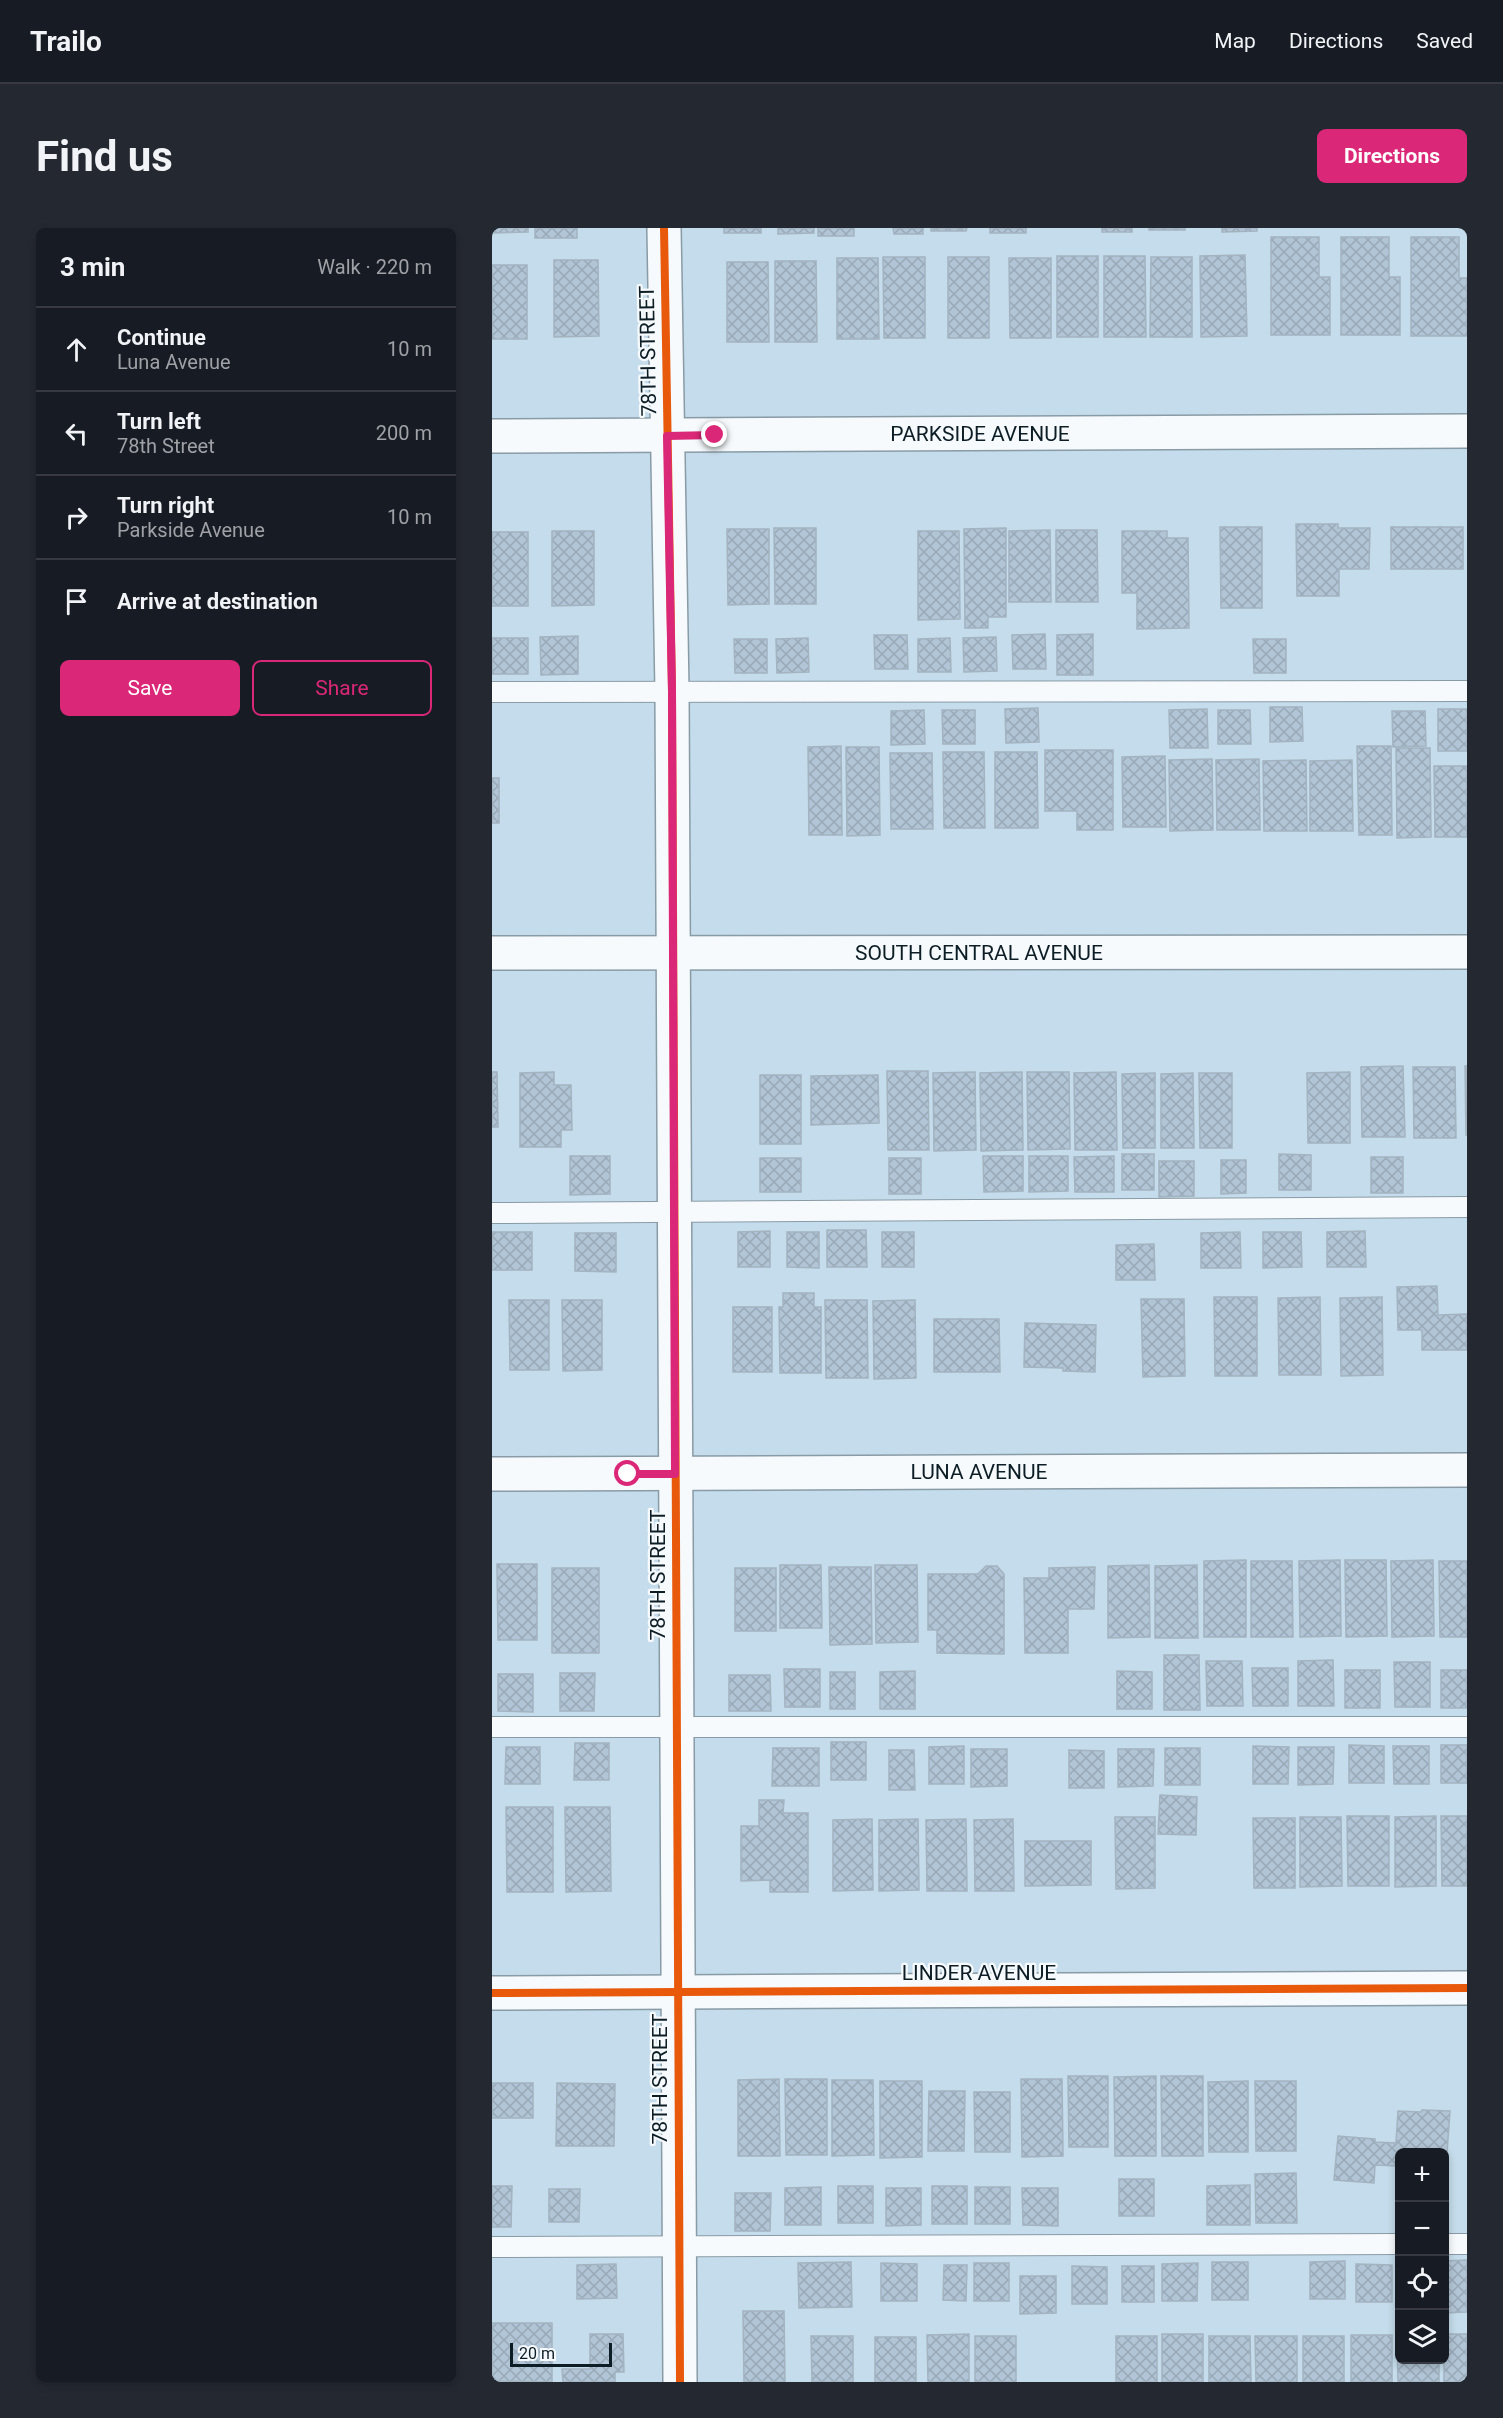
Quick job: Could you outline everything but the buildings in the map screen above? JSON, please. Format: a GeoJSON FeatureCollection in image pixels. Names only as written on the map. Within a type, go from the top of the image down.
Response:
{"type":"FeatureCollection","features":[{"type":"Feature","properties":{"kind":"street","name":"78TH STREET"},"geometry":{"type":"LineString","coordinates":[[664,228],[674,953],[673,1211],[680,2382]]}},
{"type":"Feature","properties":{"kind":"street","name":"PARKSIDE AVENUE"},"geometry":{"type":"LineString","coordinates":[[492,436],[1467,431]]}},
{"type":"Feature","properties":{"kind":"street","name":"SOUTH CENTRAL AVENUE"},"geometry":{"type":"LineString","coordinates":[[492,953],[1467,952]]}},
{"type":"Feature","properties":{"kind":"street","name":"LUNA AVENUE"},"geometry":{"type":"LineString","coordinates":[[492,1474],[1467,1470]]}},
{"type":"Feature","properties":{"kind":"street","name":"LINDER AVENUE"},"geometry":{"type":"LineString","coordinates":[[492,1994],[1467,1988]]}},
{"type":"Feature","properties":{"kind":"lane"},"geometry":{"type":"LineString","coordinates":[[492,692],[1467,691]]}},
{"type":"Feature","properties":{"kind":"lane"},"geometry":{"type":"LineString","coordinates":[[492,1213],[1467,1207]]}},
{"type":"Feature","properties":{"kind":"lane"},"geometry":{"type":"LineString","coordinates":[[492,1727],[1467,1727]]}},
{"type":"Feature","properties":{"kind":"lane"},"geometry":{"type":"LineString","coordinates":[[492,2247],[1395,2244]]}},
{"type":"Feature","properties":{"kind":"lane"},"geometry":{"type":"LineString","coordinates":[[1449,2244],[1467,2244]]}},
{"type":"Feature","properties":{"kind":"cycle path"},"geometry":{"type":"LineString","coordinates":[[664,228],[672,691],[680,2382]]}},
{"type":"Feature","properties":{"kind":"cycle path"},"geometry":{"type":"LineString","coordinates":[[492,1993],[1467,1988]]}},
{"type":"Feature","properties":{"kind":"route"},"geometry":{"type":"LineString","coordinates":[[628,1474],[675,1474],[672,691],[667,436],[715,435]]}}]}
